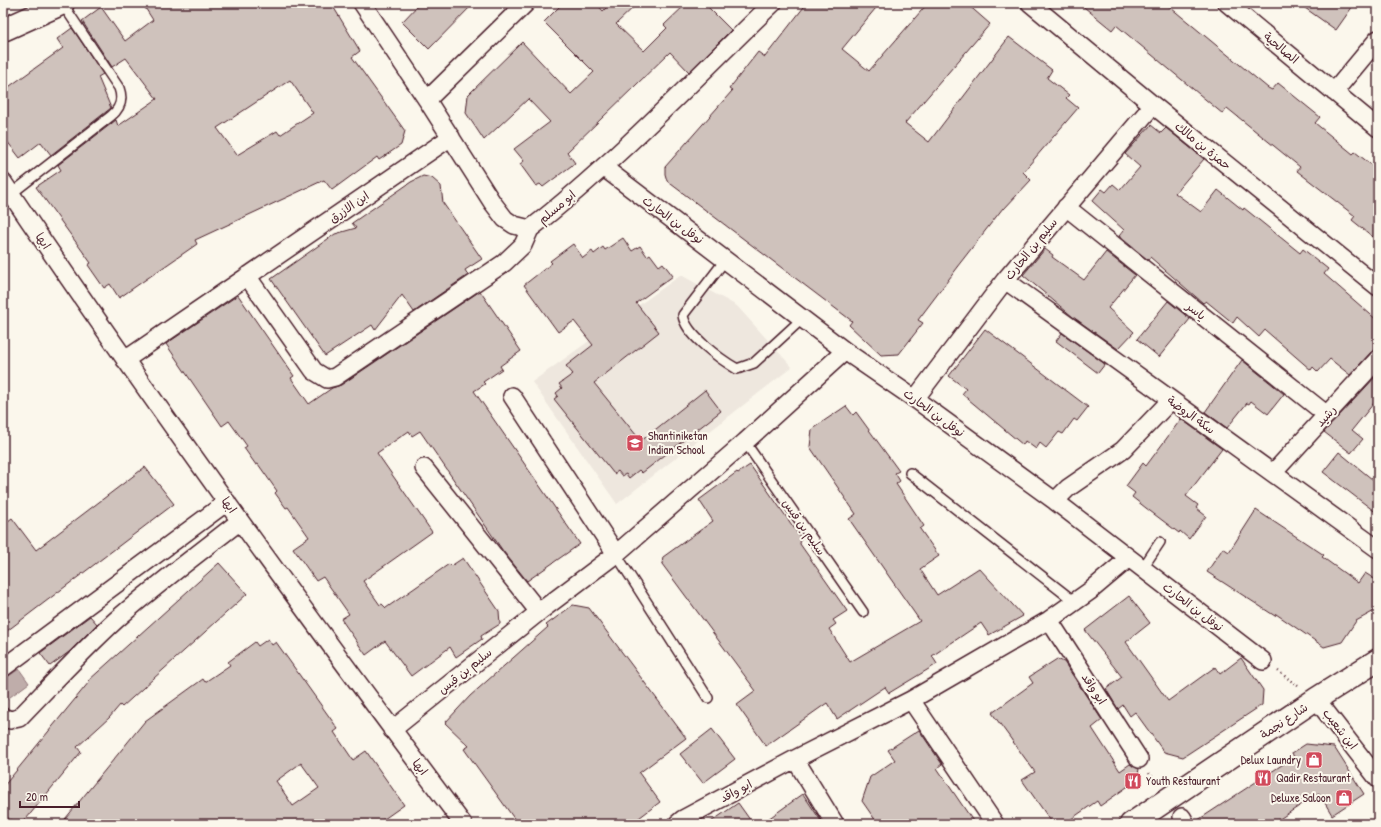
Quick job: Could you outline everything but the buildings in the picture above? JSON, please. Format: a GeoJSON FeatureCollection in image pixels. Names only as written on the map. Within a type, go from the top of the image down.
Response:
{"type":"FeatureCollection","features":[{"type":"Feature","properties":{"kind":"main road"},"geometry":{"type":"LineString","coordinates":[[3,30],[62,3]]}},
{"type":"Feature","properties":{"kind":"main road","name":"شارع نجمة"},"geometry":{"type":"LineString","coordinates":[[1131,824],[1316,699],[1378,660]]}},
{"type":"Feature","properties":{"kind":"street","name":"ابو مسلم"},"geometry":{"type":"LineString","coordinates":[[362,3],[427,100],[492,202],[505,219],[514,225],[530,229],[603,167],[773,3]]}},
{"type":"Feature","properties":{"kind":"street"},"geometry":{"type":"LineString","coordinates":[[427,100],[526,3]]}},
{"type":"Feature","properties":{"kind":"street","name":"حمزة بن مالك"},"geometry":{"type":"LineString","coordinates":[[1030,3],[1153,105],[1378,287]]}},
{"type":"Feature","properties":{"kind":"street","name":"الصالحية"},"geometry":{"type":"LineString","coordinates":[[1227,3],[1378,128]]}},
{"type":"Feature","properties":{"kind":"street"},"geometry":{"type":"LineString","coordinates":[[1334,92],[1378,39]]}},
{"type":"Feature","properties":{"kind":"street","name":"سليم بن الحارث"},"geometry":{"type":"LineString","coordinates":[[915,399],[1005,280],[1153,105]]}},
{"type":"Feature","properties":{"kind":"street","name":"ابن الازرق"},"geometry":{"type":"LineString","coordinates":[[125,360],[451,137]]}},
{"type":"Feature","properties":{"kind":"street","name":"نوفل بن الحارث"},"geometry":{"type":"LineString","coordinates":[[603,167],[628,188],[726,259],[844,351],[915,399],[1055,502],[1263,661]]}},
{"type":"Feature","properties":{"kind":"street","name":"ابها"},"geometry":{"type":"LineString","coordinates":[[6,192],[240,521],[462,824]]}},
{"type":"Feature","properties":{"kind":"street","name":"ياسر"},"geometry":{"type":"LineString","coordinates":[[1066,207],[1327,415]]}},
{"type":"Feature","properties":{"kind":"street"},"geometry":{"type":"LineString","coordinates":[[247,276],[314,371],[327,379],[335,377],[504,263],[523,245],[530,229]]}},
{"type":"Feature","properties":{"kind":"street","name":"سكة الروضة"},"geometry":{"type":"LineString","coordinates":[[1005,280],[1378,549]]}},
{"type":"Feature","properties":{"kind":"street","name":"سليم بن قيس"},"geometry":{"type":"LineString","coordinates":[[392,730],[539,612],[616,554],[745,442],[844,351]]}},
{"type":"Feature","properties":{"kind":"street","name":"رشيد"},"geometry":{"type":"LineString","coordinates":[[1273,473],[1378,359]]}},
{"type":"Feature","properties":{"kind":"street"},"geometry":{"type":"LineString","coordinates":[[512,396],[616,554]]}},
{"type":"Feature","properties":{"kind":"street"},"geometry":{"type":"LineString","coordinates":[[1055,502],[1068,488],[1124,450],[1171,400]]}},
{"type":"Feature","properties":{"kind":"street"},"geometry":{"type":"LineString","coordinates":[[424,468],[539,612]]}},
{"type":"Feature","properties":{"kind":"street"},"geometry":{"type":"LineString","coordinates":[[3,668],[227,502]]}},
{"type":"Feature","properties":{"kind":"street"},"geometry":{"type":"LineString","coordinates":[[3,717],[10,720],[19,718],[100,636],[150,592],[240,521]]}},
{"type":"Feature","properties":{"kind":"street"},"geometry":{"type":"LineString","coordinates":[[166,547],[181,567]]}},
{"type":"Feature","properties":{"kind":"street","name":"ابو واقد"},"geometry":{"type":"LineString","coordinates":[[677,824],[683,819],[795,758],[911,700],[1049,620],[1075,602],[1128,559]]}},
{"type":"Feature","properties":{"kind":"street","name":"ابو واقد"},"geometry":{"type":"LineString","coordinates":[[1049,620],[1139,759]]}},
{"type":"Feature","properties":{"kind":"street","name":"ابن شعيب"},"geometry":{"type":"LineString","coordinates":[[1316,699],[1376,772]]}},
{"type":"Feature","properties":{"kind":"street"},"geometry":{"type":"LineString","coordinates":[[911,700],[995,824]]}},
{"type":"Feature","properties":{"kind":"street"},"geometry":{"type":"LineString","coordinates":[[795,758],[835,824]]}},
{"type":"Feature","properties":{"kind":"lane"},"geometry":{"type":"LineString","coordinates":[[6,192],[111,116],[119,106],[121,94],[119,88],[62,3]]}},
{"type":"Feature","properties":{"kind":"lane"},"geometry":{"type":"LineString","coordinates":[[726,259],[683,315],[686,325],[704,345],[727,363],[737,369],[754,363],[803,318]]}},
{"type":"Feature","properties":{"kind":"lane","name":"سليم بن قيس"},"geometry":{"type":"LineString","coordinates":[[745,442],[863,612]]}},
{"type":"Feature","properties":{"kind":"lane"},"geometry":{"type":"LineString","coordinates":[[910,473],[1075,602]]}},
{"type":"Feature","properties":{"kind":"lane"},"geometry":{"type":"LineString","coordinates":[[1142,569],[1160,542]]}},
{"type":"Feature","properties":{"kind":"lane"},"geometry":{"type":"LineString","coordinates":[[616,554],[708,698]]}},
{"type":"Feature","properties":{"kind":"path"},"geometry":{"type":"LineString","coordinates":[[1263,661],[1316,699]]}},
{"type":"Feature","properties":{"kind":"shaded area","name":"Shantiniketan Indian School"},"geometry":{"type":"Polygon","coordinates":[[[681,275],[737,306],[792,367],[617,504],[532,382],[681,275]]]}},
{"type":"Feature","properties":{"kind":"shaded area"},"geometry":{"type":"Polygon","coordinates":[[[19,669],[29,683],[6,700],[3,697],[3,680],[19,669]]]}},
{"type":"Feature","properties":{"kind":"place","name":"Shantiniketan Indian School"},"geometry":{"type":"Point","coordinates":[635,443]}},
{"type":"Feature","properties":{"kind":"place","name":"Delux Laundry"},"geometry":{"type":"Point","coordinates":[1314,760]}},
{"type":"Feature","properties":{"kind":"place","name":"Qadir Restaurant"},"geometry":{"type":"Point","coordinates":[1263,778]}},
{"type":"Feature","properties":{"kind":"place","name":"Youth Restaurant"},"geometry":{"type":"Point","coordinates":[1133,781]}},
{"type":"Feature","properties":{"kind":"place","name":"Deluxe Saloon"},"geometry":{"type":"Point","coordinates":[1344,798]}}]}
